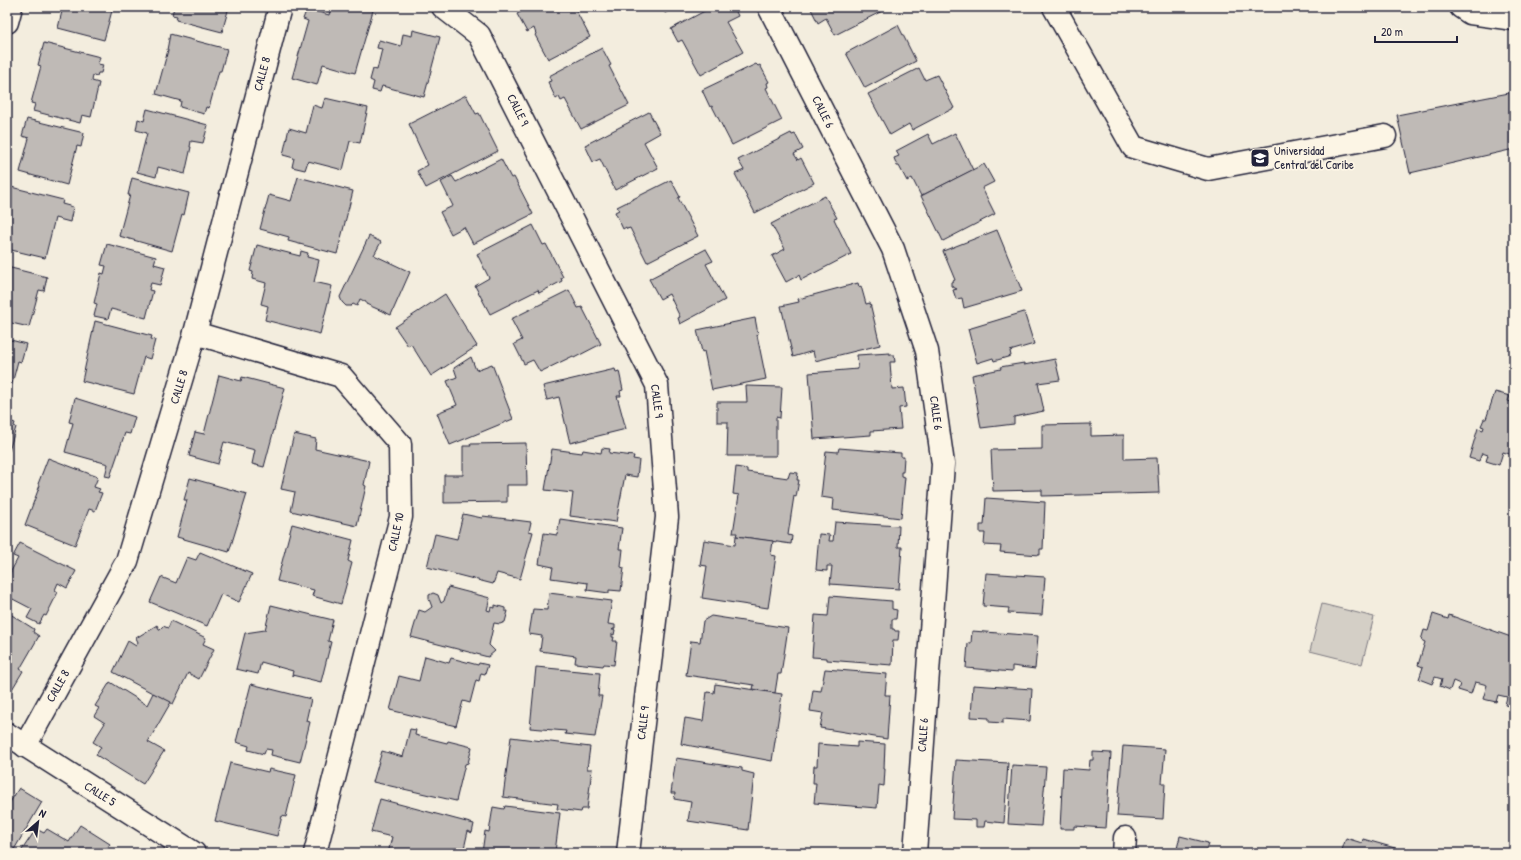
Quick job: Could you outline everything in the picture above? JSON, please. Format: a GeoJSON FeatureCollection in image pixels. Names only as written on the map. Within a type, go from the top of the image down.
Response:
{"type":"FeatureCollection","features":[{"type":"Feature","properties":{"kind":"street"},"geometry":{"type":"LineString","coordinates":[[7,22],[11,7]]}},
{"type":"Feature","properties":{"kind":"street","name":"CALLE 8"},"geometry":{"type":"LineString","coordinates":[[25,746],[127,561],[195,333],[280,7]]}},
{"type":"Feature","properties":{"kind":"street","name":"CALLE 9"},"geometry":{"type":"LineString","coordinates":[[443,7],[479,35],[657,385],[667,517],[628,853]]}},
{"type":"Feature","properties":{"kind":"street","name":"CALLE 6"},"geometry":{"type":"LineString","coordinates":[[769,7],[893,249],[927,351],[943,464],[915,853]]}},
{"type":"Feature","properties":{"kind":"street"},"geometry":{"type":"LineString","coordinates":[[1054,7],[1133,147],[1208,169],[1385,136]]}},
{"type":"Feature","properties":{"kind":"street"},"geometry":{"type":"LineString","coordinates":[[1461,7],[1470,13],[1514,19]]}},
{"type":"Feature","properties":{"kind":"street","name":"CALLE 10"},"geometry":{"type":"LineString","coordinates":[[195,333],[341,376],[400,444],[401,517],[315,853]]}},
{"type":"Feature","properties":{"kind":"street","name":"CALLE 5"},"geometry":{"type":"LineString","coordinates":[[7,734],[194,853]]}},
{"type":"Feature","properties":{"kind":"shaded area"},"geometry":{"type":"Polygon","coordinates":[[[1322,604],[1374,617],[1362,664],[1310,651],[1322,604]]]}},
{"type":"Feature","properties":{"kind":"building"},"geometry":{"type":"Polygon","coordinates":[[[63,7],[113,7],[104,40],[58,28],[63,7]]]}},
{"type":"Feature","properties":{"kind":"building"},"geometry":{"type":"Polygon","coordinates":[[[174,7],[229,7],[222,32],[176,20],[177,16],[172,15],[174,7]]]}},
{"type":"Feature","properties":{"kind":"building"},"geometry":{"type":"Polygon","coordinates":[[[331,7],[374,7],[355,73],[323,64],[317,85],[292,78],[308,21],[303,19],[306,11],[310,13],[311,10],[329,15],[331,7]]]}},
{"type":"Feature","properties":{"kind":"building"},"geometry":{"type":"Polygon","coordinates":[[[530,7],[574,7],[590,37],[548,59],[535,35],[534,28],[527,32],[517,14],[530,7]]]}},
{"type":"Feature","properties":{"kind":"building"},"geometry":{"type":"Polygon","coordinates":[[[662,7],[676,7],[665,13],[662,7]]]}},
{"type":"Feature","properties":{"kind":"building"},"geometry":{"type":"Polygon","coordinates":[[[712,7],[734,7],[738,16],[726,22],[743,52],[701,75],[682,40],[678,42],[671,29],[712,7]]]}},
{"type":"Feature","properties":{"kind":"building"},"geometry":{"type":"Polygon","coordinates":[[[810,7],[890,7],[835,35],[826,18],[818,23],[810,7]]]}},
{"type":"Feature","properties":{"kind":"building"},"geometry":{"type":"Polygon","coordinates":[[[898,25],[916,61],[865,88],[846,53],[898,25]]]}},
{"type":"Feature","properties":{"kind":"building"},"geometry":{"type":"Polygon","coordinates":[[[413,30],[440,37],[424,97],[382,86],[380,92],[372,90],[374,82],[370,80],[373,69],[377,70],[382,49],[377,48],[379,40],[401,46],[403,34],[412,36],[413,30]]]}},
{"type":"Feature","properties":{"kind":"building"},"geometry":{"type":"Polygon","coordinates":[[[170,34],[227,49],[221,71],[219,71],[209,108],[206,107],[204,114],[180,107],[181,101],[156,94],[168,50],[170,34]]]}},
{"type":"Feature","properties":{"kind":"building"},"geometry":{"type":"Polygon","coordinates":[[[44,43],[100,57],[98,64],[103,65],[101,73],[98,73],[97,76],[93,75],[92,81],[99,83],[91,117],[82,115],[80,123],[33,111],[35,104],[31,103],[41,66],[38,65],[44,43]]]}},
{"type":"Feature","properties":{"kind":"building"},"geometry":{"type":"Polygon","coordinates":[[[602,48],[611,65],[609,66],[629,105],[581,129],[565,99],[561,101],[559,97],[556,99],[548,82],[551,81],[549,76],[602,48]]]}},
{"type":"Feature","properties":{"kind":"building"},"geometry":{"type":"Polygon","coordinates":[[[756,64],[758,66],[760,65],[769,82],[767,83],[768,87],[766,88],[782,120],[732,145],[702,90],[756,64]]]}},
{"type":"Feature","properties":{"kind":"building"},"geometry":{"type":"Polygon","coordinates":[[[919,68],[925,80],[937,75],[954,108],[912,130],[909,124],[890,135],[868,94],[919,68]]]}},
{"type":"Feature","properties":{"kind":"building"},"geometry":{"type":"Polygon","coordinates":[[[1514,92],[1514,149],[1410,173],[1397,115],[1514,92]]]}},
{"type":"Feature","properties":{"kind":"building"},"geometry":{"type":"Polygon","coordinates":[[[466,95],[476,114],[479,113],[498,151],[426,188],[417,171],[428,165],[409,124],[466,95]]]}},
{"type":"Feature","properties":{"kind":"building"},"geometry":{"type":"Polygon","coordinates":[[[325,98],[368,108],[360,143],[350,141],[343,170],[308,161],[305,170],[292,167],[294,158],[283,155],[289,128],[306,133],[313,105],[322,108],[325,98]]]}},
{"type":"Feature","properties":{"kind":"building"},"geometry":{"type":"Polygon","coordinates":[[[147,109],[208,125],[203,143],[191,141],[185,174],[158,167],[156,177],[137,172],[147,133],[136,130],[138,119],[144,121],[147,109]]]}},
{"type":"Feature","properties":{"kind":"building"},"geometry":{"type":"Polygon","coordinates":[[[649,112],[660,133],[644,142],[658,168],[615,190],[600,159],[593,162],[585,145],[649,112]]]}},
{"type":"Feature","properties":{"kind":"building"},"geometry":{"type":"Polygon","coordinates":[[[27,119],[84,133],[81,147],[77,146],[67,185],[20,172],[29,138],[22,136],[27,119]]]}},
{"type":"Feature","properties":{"kind":"building"},"geometry":{"type":"Polygon","coordinates":[[[791,133],[792,135],[795,134],[803,149],[794,154],[798,160],[801,158],[814,183],[755,213],[735,174],[744,170],[738,160],[791,133]]]}},
{"type":"Feature","properties":{"kind":"building"},"geometry":{"type":"Polygon","coordinates":[[[955,133],[973,170],[921,196],[912,178],[907,181],[899,166],[897,166],[894,158],[899,156],[896,151],[928,134],[933,144],[955,133]]]}},
{"type":"Feature","properties":{"kind":"building"},"geometry":{"type":"Polygon","coordinates":[[[501,159],[511,178],[514,177],[533,214],[473,244],[464,227],[451,234],[440,212],[453,206],[441,182],[452,176],[456,182],[501,159]]]}},
{"type":"Feature","properties":{"kind":"building"},"geometry":{"type":"Polygon","coordinates":[[[984,164],[994,182],[982,188],[995,214],[943,241],[921,196],[984,164]]]}},
{"type":"Feature","properties":{"kind":"building"},"geometry":{"type":"Polygon","coordinates":[[[298,177],[353,191],[337,254],[288,241],[289,237],[260,229],[269,195],[291,201],[298,177]]]}},
{"type":"Feature","properties":{"kind":"building"},"geometry":{"type":"Polygon","coordinates":[[[132,178],[189,193],[184,215],[182,214],[172,251],[119,236],[130,195],[128,195],[132,178]]]}},
{"type":"Feature","properties":{"kind":"building"},"geometry":{"type":"Polygon","coordinates":[[[671,180],[680,197],[678,198],[698,236],[647,262],[630,228],[627,229],[626,227],[623,229],[615,212],[619,210],[617,207],[671,180]]]}},
{"type":"Feature","properties":{"kind":"building"},"geometry":{"type":"Polygon","coordinates":[[[7,186],[63,200],[62,204],[73,207],[70,222],[55,218],[45,258],[7,249],[7,186]]]}},
{"type":"Feature","properties":{"kind":"building"},"geometry":{"type":"Polygon","coordinates":[[[825,196],[837,218],[834,219],[851,254],[801,280],[799,275],[786,282],[772,256],[785,249],[771,224],[825,196]]]}},
{"type":"Feature","properties":{"kind":"building"},"geometry":{"type":"Polygon","coordinates":[[[533,225],[543,245],[546,244],[563,277],[561,278],[562,281],[539,293],[538,290],[490,314],[475,286],[489,278],[477,254],[533,225]]]}},
{"type":"Feature","properties":{"kind":"building"},"geometry":{"type":"Polygon","coordinates":[[[997,230],[1022,291],[964,308],[962,298],[956,299],[953,290],[957,289],[951,286],[951,282],[955,280],[943,251],[997,230]]]}},
{"type":"Feature","properties":{"kind":"building"},"geometry":{"type":"Polygon","coordinates":[[[369,236],[381,242],[374,255],[410,272],[391,315],[366,304],[366,302],[360,299],[357,306],[353,304],[351,306],[346,306],[340,297],[369,236]]]}},
{"type":"Feature","properties":{"kind":"building"},"geometry":{"type":"Polygon","coordinates":[[[107,244],[156,257],[154,264],[165,267],[160,285],[151,283],[149,290],[153,291],[146,318],[111,309],[108,319],[94,316],[97,304],[94,303],[101,273],[104,274],[106,266],[101,265],[107,244]]]}},
{"type":"Feature","properties":{"kind":"building"},"geometry":{"type":"Polygon","coordinates":[[[257,245],[300,256],[301,251],[308,253],[307,257],[319,260],[314,282],[332,286],[320,334],[265,320],[268,306],[261,304],[266,283],[252,279],[253,272],[250,271],[257,245]]]}},
{"type":"Feature","properties":{"kind":"building"},"geometry":{"type":"Polygon","coordinates":[[[706,249],[713,261],[706,264],[725,300],[680,324],[678,318],[680,317],[669,294],[660,299],[649,279],[706,249]]]}},
{"type":"Feature","properties":{"kind":"building"},"geometry":{"type":"Polygon","coordinates":[[[7,267],[47,277],[44,291],[39,290],[29,327],[7,322],[7,267]]]}},
{"type":"Feature","properties":{"kind":"building"},"geometry":{"type":"Polygon","coordinates":[[[858,283],[859,287],[861,286],[866,304],[870,303],[880,345],[815,361],[813,351],[793,357],[781,306],[799,302],[798,299],[858,283]]]}},
{"type":"Feature","properties":{"kind":"building"},"geometry":{"type":"Polygon","coordinates":[[[569,290],[578,308],[582,307],[601,344],[574,358],[573,356],[540,372],[533,360],[524,364],[514,344],[522,340],[511,319],[569,290]]]}},
{"type":"Feature","properties":{"kind":"building"},"geometry":{"type":"Polygon","coordinates":[[[445,294],[477,346],[431,376],[411,344],[408,346],[395,327],[445,294]]]}},
{"type":"Feature","properties":{"kind":"building"},"geometry":{"type":"Polygon","coordinates":[[[1024,312],[1034,344],[1010,351],[1011,356],[994,361],[993,358],[977,363],[968,329],[1024,312]]]}},
{"type":"Feature","properties":{"kind":"building"},"geometry":{"type":"Polygon","coordinates":[[[755,318],[766,379],[712,390],[704,351],[702,352],[697,330],[755,318]]]}},
{"type":"Feature","properties":{"kind":"building"},"geometry":{"type":"Polygon","coordinates":[[[95,321],[152,336],[151,339],[155,340],[150,359],[144,357],[134,394],[82,381],[95,321]]]}},
{"type":"Feature","properties":{"kind":"building"},"geometry":{"type":"Polygon","coordinates":[[[7,339],[26,344],[21,362],[18,361],[7,403],[7,339]]]}},
{"type":"Feature","properties":{"kind":"building"},"geometry":{"type":"Polygon","coordinates":[[[890,353],[890,355],[894,355],[895,362],[890,362],[892,389],[904,388],[906,407],[899,408],[901,429],[871,431],[871,435],[814,439],[809,373],[858,369],[857,355],[890,353]]]}},
{"type":"Feature","properties":{"kind":"building"},"geometry":{"type":"Polygon","coordinates":[[[471,357],[476,370],[492,364],[513,419],[450,445],[437,413],[457,405],[447,381],[457,377],[454,368],[471,357]]]}},
{"type":"Feature","properties":{"kind":"building"},"geometry":{"type":"Polygon","coordinates":[[[1055,359],[1060,380],[1038,383],[1044,411],[1014,417],[1014,424],[981,428],[972,375],[1001,369],[1000,367],[1024,363],[1024,365],[1055,359]]]}},
{"type":"Feature","properties":{"kind":"building"},"geometry":{"type":"Polygon","coordinates":[[[615,369],[616,372],[619,371],[623,390],[620,391],[621,396],[617,396],[626,429],[570,443],[559,397],[547,400],[543,386],[615,369]]]}},
{"type":"Feature","properties":{"kind":"building"},"geometry":{"type":"Polygon","coordinates":[[[219,375],[241,381],[242,377],[285,388],[264,467],[252,464],[255,450],[224,442],[218,464],[189,456],[195,432],[204,434],[219,375]]]}},
{"type":"Feature","properties":{"kind":"building"},"geometry":{"type":"Polygon","coordinates":[[[746,386],[782,387],[780,418],[776,417],[776,456],[727,456],[728,422],[717,422],[717,402],[747,402],[746,386]]]}},
{"type":"Feature","properties":{"kind":"building"},"geometry":{"type":"Polygon","coordinates":[[[1495,392],[1510,396],[1508,401],[1514,403],[1514,469],[1510,467],[1513,455],[1503,452],[1499,465],[1486,461],[1488,455],[1482,453],[1479,461],[1469,458],[1478,428],[1483,430],[1484,427],[1481,426],[1484,419],[1486,419],[1495,392]]]}},
{"type":"Feature","properties":{"kind":"building"},"geometry":{"type":"Polygon","coordinates":[[[75,398],[135,417],[130,434],[125,433],[110,477],[105,476],[108,464],[65,452],[73,423],[69,422],[75,398]]]}},
{"type":"Feature","properties":{"kind":"building"},"geometry":{"type":"Polygon","coordinates":[[[7,420],[15,423],[14,426],[16,427],[9,451],[7,450],[7,420]]]}},
{"type":"Feature","properties":{"kind":"building"},"geometry":{"type":"Polygon","coordinates":[[[1091,424],[1091,436],[1124,435],[1124,459],[1157,458],[1159,493],[1042,496],[1042,490],[993,491],[991,450],[1042,449],[1042,425],[1091,424]]]}},
{"type":"Feature","properties":{"kind":"building"},"geometry":{"type":"Polygon","coordinates":[[[294,434],[316,439],[315,449],[369,461],[364,485],[366,486],[357,526],[291,511],[295,492],[281,489],[294,434]]]}},
{"type":"Feature","properties":{"kind":"building"},"geometry":{"type":"Polygon","coordinates":[[[526,443],[527,485],[507,485],[507,502],[444,503],[444,475],[463,475],[463,446],[471,446],[470,444],[526,443]]]}},
{"type":"Feature","properties":{"kind":"building"},"geometry":{"type":"Polygon","coordinates":[[[602,448],[610,449],[609,453],[634,456],[633,459],[639,460],[637,477],[625,475],[616,522],[570,516],[573,493],[545,490],[552,449],[582,453],[583,450],[601,453],[602,448]]]}},
{"type":"Feature","properties":{"kind":"building"},"geometry":{"type":"Polygon","coordinates":[[[839,448],[901,453],[901,457],[904,457],[903,472],[901,472],[901,476],[905,477],[901,518],[833,510],[834,499],[821,497],[826,451],[838,452],[839,448]]]}},
{"type":"Feature","properties":{"kind":"building"},"geometry":{"type":"Polygon","coordinates":[[[48,458],[98,477],[94,487],[100,489],[98,492],[102,493],[95,511],[89,509],[75,545],[25,525],[48,458]]]}},
{"type":"Feature","properties":{"kind":"building"},"geometry":{"type":"Polygon","coordinates":[[[736,467],[747,469],[747,472],[788,478],[790,472],[798,473],[797,480],[799,480],[796,497],[794,496],[788,535],[792,536],[791,544],[736,536],[737,533],[733,533],[739,495],[733,494],[736,467]]]}},
{"type":"Feature","properties":{"kind":"building"},"geometry":{"type":"Polygon","coordinates":[[[190,478],[247,494],[229,552],[177,537],[187,500],[184,500],[190,478]]]}},
{"type":"Feature","properties":{"kind":"building"},"geometry":{"type":"Polygon","coordinates":[[[986,498],[1045,502],[1043,549],[1040,549],[1040,555],[1000,552],[1001,546],[984,545],[985,533],[980,533],[980,525],[984,525],[986,498]]]}},
{"type":"Feature","properties":{"kind":"building"},"geometry":{"type":"Polygon","coordinates":[[[463,514],[482,518],[483,516],[531,522],[529,531],[533,532],[520,579],[497,573],[493,584],[427,567],[435,534],[457,539],[463,514]]]}},
{"type":"Feature","properties":{"kind":"building"},"geometry":{"type":"Polygon","coordinates":[[[560,519],[622,528],[619,549],[623,549],[621,567],[624,568],[621,591],[609,590],[609,593],[587,590],[588,583],[551,578],[553,567],[539,564],[544,533],[557,535],[560,519]]]}},
{"type":"Feature","properties":{"kind":"building"},"geometry":{"type":"Polygon","coordinates":[[[835,522],[899,526],[898,547],[902,547],[899,589],[830,584],[832,566],[827,566],[827,571],[816,570],[819,534],[830,535],[829,541],[833,541],[835,522]]]}},
{"type":"Feature","properties":{"kind":"building"},"geometry":{"type":"Polygon","coordinates":[[[292,524],[353,540],[348,561],[352,563],[341,604],[312,596],[314,590],[277,581],[292,524]]]}},
{"type":"Feature","properties":{"kind":"building"},"geometry":{"type":"Polygon","coordinates":[[[736,536],[773,541],[771,555],[776,556],[768,608],[702,598],[707,566],[700,565],[704,540],[735,545],[736,536]]]}},
{"type":"Feature","properties":{"kind":"building"},"geometry":{"type":"Polygon","coordinates":[[[20,543],[76,571],[67,588],[58,583],[55,590],[58,592],[46,616],[44,615],[39,624],[27,618],[32,609],[7,596],[7,579],[18,558],[13,556],[20,543]]]}},
{"type":"Feature","properties":{"kind":"building"},"geometry":{"type":"Polygon","coordinates":[[[200,552],[252,574],[239,602],[221,594],[207,626],[150,602],[161,577],[176,583],[187,557],[196,560],[200,552]]]}},
{"type":"Feature","properties":{"kind":"building"},"geometry":{"type":"Polygon","coordinates":[[[986,573],[1045,577],[1042,615],[1008,613],[1009,608],[983,606],[986,573]]]}},
{"type":"Feature","properties":{"kind":"building"},"geometry":{"type":"Polygon","coordinates":[[[448,587],[490,598],[487,610],[490,611],[491,607],[495,608],[495,605],[505,608],[505,611],[508,611],[505,622],[500,624],[494,623],[489,645],[495,651],[488,657],[411,637],[419,610],[425,612],[432,607],[429,595],[433,593],[438,595],[441,603],[444,601],[448,587]]]}},
{"type":"Feature","properties":{"kind":"building"},"geometry":{"type":"Polygon","coordinates":[[[549,593],[612,601],[608,624],[615,625],[615,629],[612,630],[615,630],[614,635],[612,634],[612,637],[614,637],[613,641],[617,641],[614,665],[604,664],[603,666],[575,663],[576,656],[540,651],[542,636],[529,634],[533,609],[547,610],[549,593]]]}},
{"type":"Feature","properties":{"kind":"building"},"geometry":{"type":"Polygon","coordinates":[[[830,596],[892,601],[892,609],[897,610],[896,619],[892,619],[892,629],[899,631],[898,640],[893,640],[892,665],[827,660],[827,658],[812,657],[815,615],[828,616],[830,596]]]}},
{"type":"Feature","properties":{"kind":"building"},"geometry":{"type":"Polygon","coordinates":[[[271,605],[333,620],[328,641],[331,642],[321,682],[292,675],[293,671],[261,662],[258,674],[236,669],[245,633],[265,630],[271,605]]]}},
{"type":"Feature","properties":{"kind":"building"},"geometry":{"type":"Polygon","coordinates":[[[7,612],[34,629],[33,632],[39,636],[20,669],[23,671],[11,691],[7,688],[7,612]]]}},
{"type":"Feature","properties":{"kind":"building"},"geometry":{"type":"Polygon","coordinates":[[[1433,614],[1448,619],[1449,615],[1511,637],[1512,634],[1514,634],[1514,700],[1512,707],[1505,705],[1507,697],[1498,695],[1496,702],[1483,699],[1487,685],[1475,682],[1471,694],[1458,690],[1460,684],[1453,681],[1450,690],[1440,686],[1442,679],[1435,677],[1432,684],[1419,679],[1423,667],[1418,665],[1425,642],[1421,640],[1424,630],[1428,631],[1433,614]]]}},
{"type":"Feature","properties":{"kind":"building"},"geometry":{"type":"Polygon","coordinates":[[[711,616],[788,628],[781,674],[778,674],[775,693],[753,689],[754,685],[686,675],[691,641],[700,642],[703,621],[711,616]]]}},
{"type":"Feature","properties":{"kind":"building"},"geometry":{"type":"Polygon","coordinates":[[[171,621],[206,638],[203,644],[214,649],[199,679],[188,673],[173,704],[113,672],[128,641],[136,646],[138,642],[136,638],[157,625],[159,629],[163,626],[168,628],[171,621]]]}},
{"type":"Feature","properties":{"kind":"building"},"geometry":{"type":"Polygon","coordinates":[[[972,631],[1038,636],[1035,669],[1012,666],[1012,672],[966,668],[968,643],[971,643],[972,631]]]}},
{"type":"Feature","properties":{"kind":"building"},"geometry":{"type":"Polygon","coordinates":[[[425,656],[449,663],[451,658],[478,665],[479,663],[488,665],[485,674],[481,673],[479,681],[476,680],[470,703],[463,701],[456,726],[390,710],[399,676],[419,681],[425,656]]]}},
{"type":"Feature","properties":{"kind":"building"},"geometry":{"type":"Polygon","coordinates":[[[536,667],[600,673],[598,696],[602,696],[595,737],[565,734],[566,731],[530,728],[536,667]]]}},
{"type":"Feature","properties":{"kind":"building"},"geometry":{"type":"Polygon","coordinates":[[[825,669],[887,674],[885,695],[890,695],[887,739],[820,728],[823,713],[810,711],[813,690],[821,691],[825,669]]]}},
{"type":"Feature","properties":{"kind":"building"},"geometry":{"type":"Polygon","coordinates":[[[110,682],[147,705],[153,693],[171,702],[148,742],[164,751],[143,784],[96,755],[101,747],[93,742],[105,723],[94,716],[99,708],[95,706],[110,682]]]}},
{"type":"Feature","properties":{"kind":"building"},"geometry":{"type":"Polygon","coordinates":[[[251,684],[311,699],[306,721],[310,722],[300,762],[271,755],[272,750],[266,749],[264,754],[248,750],[249,746],[236,742],[251,684]]]}},
{"type":"Feature","properties":{"kind":"building"},"geometry":{"type":"Polygon","coordinates":[[[715,684],[782,694],[772,761],[681,744],[685,718],[703,721],[707,692],[714,693],[715,684]]]}},
{"type":"Feature","properties":{"kind":"building"},"geometry":{"type":"Polygon","coordinates":[[[973,685],[1032,689],[1030,721],[1003,719],[1003,723],[989,722],[989,718],[971,717],[973,685]]]}},
{"type":"Feature","properties":{"kind":"building"},"geometry":{"type":"Polygon","coordinates":[[[410,729],[416,730],[415,735],[447,743],[448,741],[472,747],[468,763],[465,764],[456,801],[373,782],[382,751],[403,757],[410,729]]]}},
{"type":"Feature","properties":{"kind":"building"},"geometry":{"type":"Polygon","coordinates":[[[511,737],[590,747],[587,769],[592,769],[587,809],[582,809],[581,812],[557,809],[558,804],[503,797],[511,737]]]}},
{"type":"Feature","properties":{"kind":"building"},"geometry":{"type":"Polygon","coordinates":[[[857,742],[885,744],[884,786],[879,785],[877,808],[814,803],[816,783],[813,783],[814,766],[817,766],[818,744],[857,747],[857,742]]]}},
{"type":"Feature","properties":{"kind":"building"},"geometry":{"type":"Polygon","coordinates":[[[1123,746],[1165,749],[1162,783],[1165,783],[1163,819],[1117,816],[1123,746]]]}},
{"type":"Feature","properties":{"kind":"building"},"geometry":{"type":"Polygon","coordinates":[[[1093,752],[1111,753],[1106,828],[1074,826],[1074,829],[1060,829],[1063,768],[1089,770],[1090,760],[1093,760],[1093,752]]]}},
{"type":"Feature","properties":{"kind":"building"},"geometry":{"type":"Polygon","coordinates":[[[676,758],[742,768],[742,771],[754,774],[748,830],[688,821],[691,802],[674,799],[675,793],[671,793],[676,758]]]}},
{"type":"Feature","properties":{"kind":"building"},"geometry":{"type":"Polygon","coordinates":[[[956,760],[1008,763],[1004,823],[985,821],[984,827],[976,827],[976,820],[952,819],[956,760]]]}},
{"type":"Feature","properties":{"kind":"building"},"geometry":{"type":"Polygon","coordinates":[[[230,763],[268,772],[269,769],[296,775],[286,817],[282,816],[277,836],[215,821],[230,763]]]}},
{"type":"Feature","properties":{"kind":"building"},"geometry":{"type":"Polygon","coordinates":[[[1012,765],[1046,767],[1041,826],[1008,824],[1012,765]]]}},
{"type":"Feature","properties":{"kind":"building"},"geometry":{"type":"Polygon","coordinates":[[[19,788],[42,802],[12,853],[7,853],[7,807],[19,788]]]}},
{"type":"Feature","properties":{"kind":"building"},"geometry":{"type":"Polygon","coordinates":[[[380,799],[474,824],[472,833],[468,831],[463,853],[388,853],[392,837],[371,832],[380,799]]]}},
{"type":"Feature","properties":{"kind":"building"},"geometry":{"type":"Polygon","coordinates":[[[505,806],[560,813],[556,853],[482,853],[485,831],[489,832],[493,807],[504,809],[505,806]]]}},
{"type":"Feature","properties":{"kind":"building"},"geometry":{"type":"Polygon","coordinates":[[[80,825],[110,844],[104,853],[20,853],[36,829],[44,833],[47,829],[69,842],[80,825]]]}},
{"type":"Feature","properties":{"kind":"building"},"geometry":{"type":"Polygon","coordinates":[[[1180,836],[1208,843],[1205,853],[1176,853],[1180,836]]]}},
{"type":"Feature","properties":{"kind":"building"},"geometry":{"type":"Polygon","coordinates":[[[1346,838],[1362,843],[1363,839],[1395,848],[1394,851],[1399,853],[1341,853],[1346,838]]]}},
{"type":"Feature","properties":{"kind":"place","name":"Universidad Central del Caribe"},"geometry":{"type":"Point","coordinates":[1260,158]}}]}
